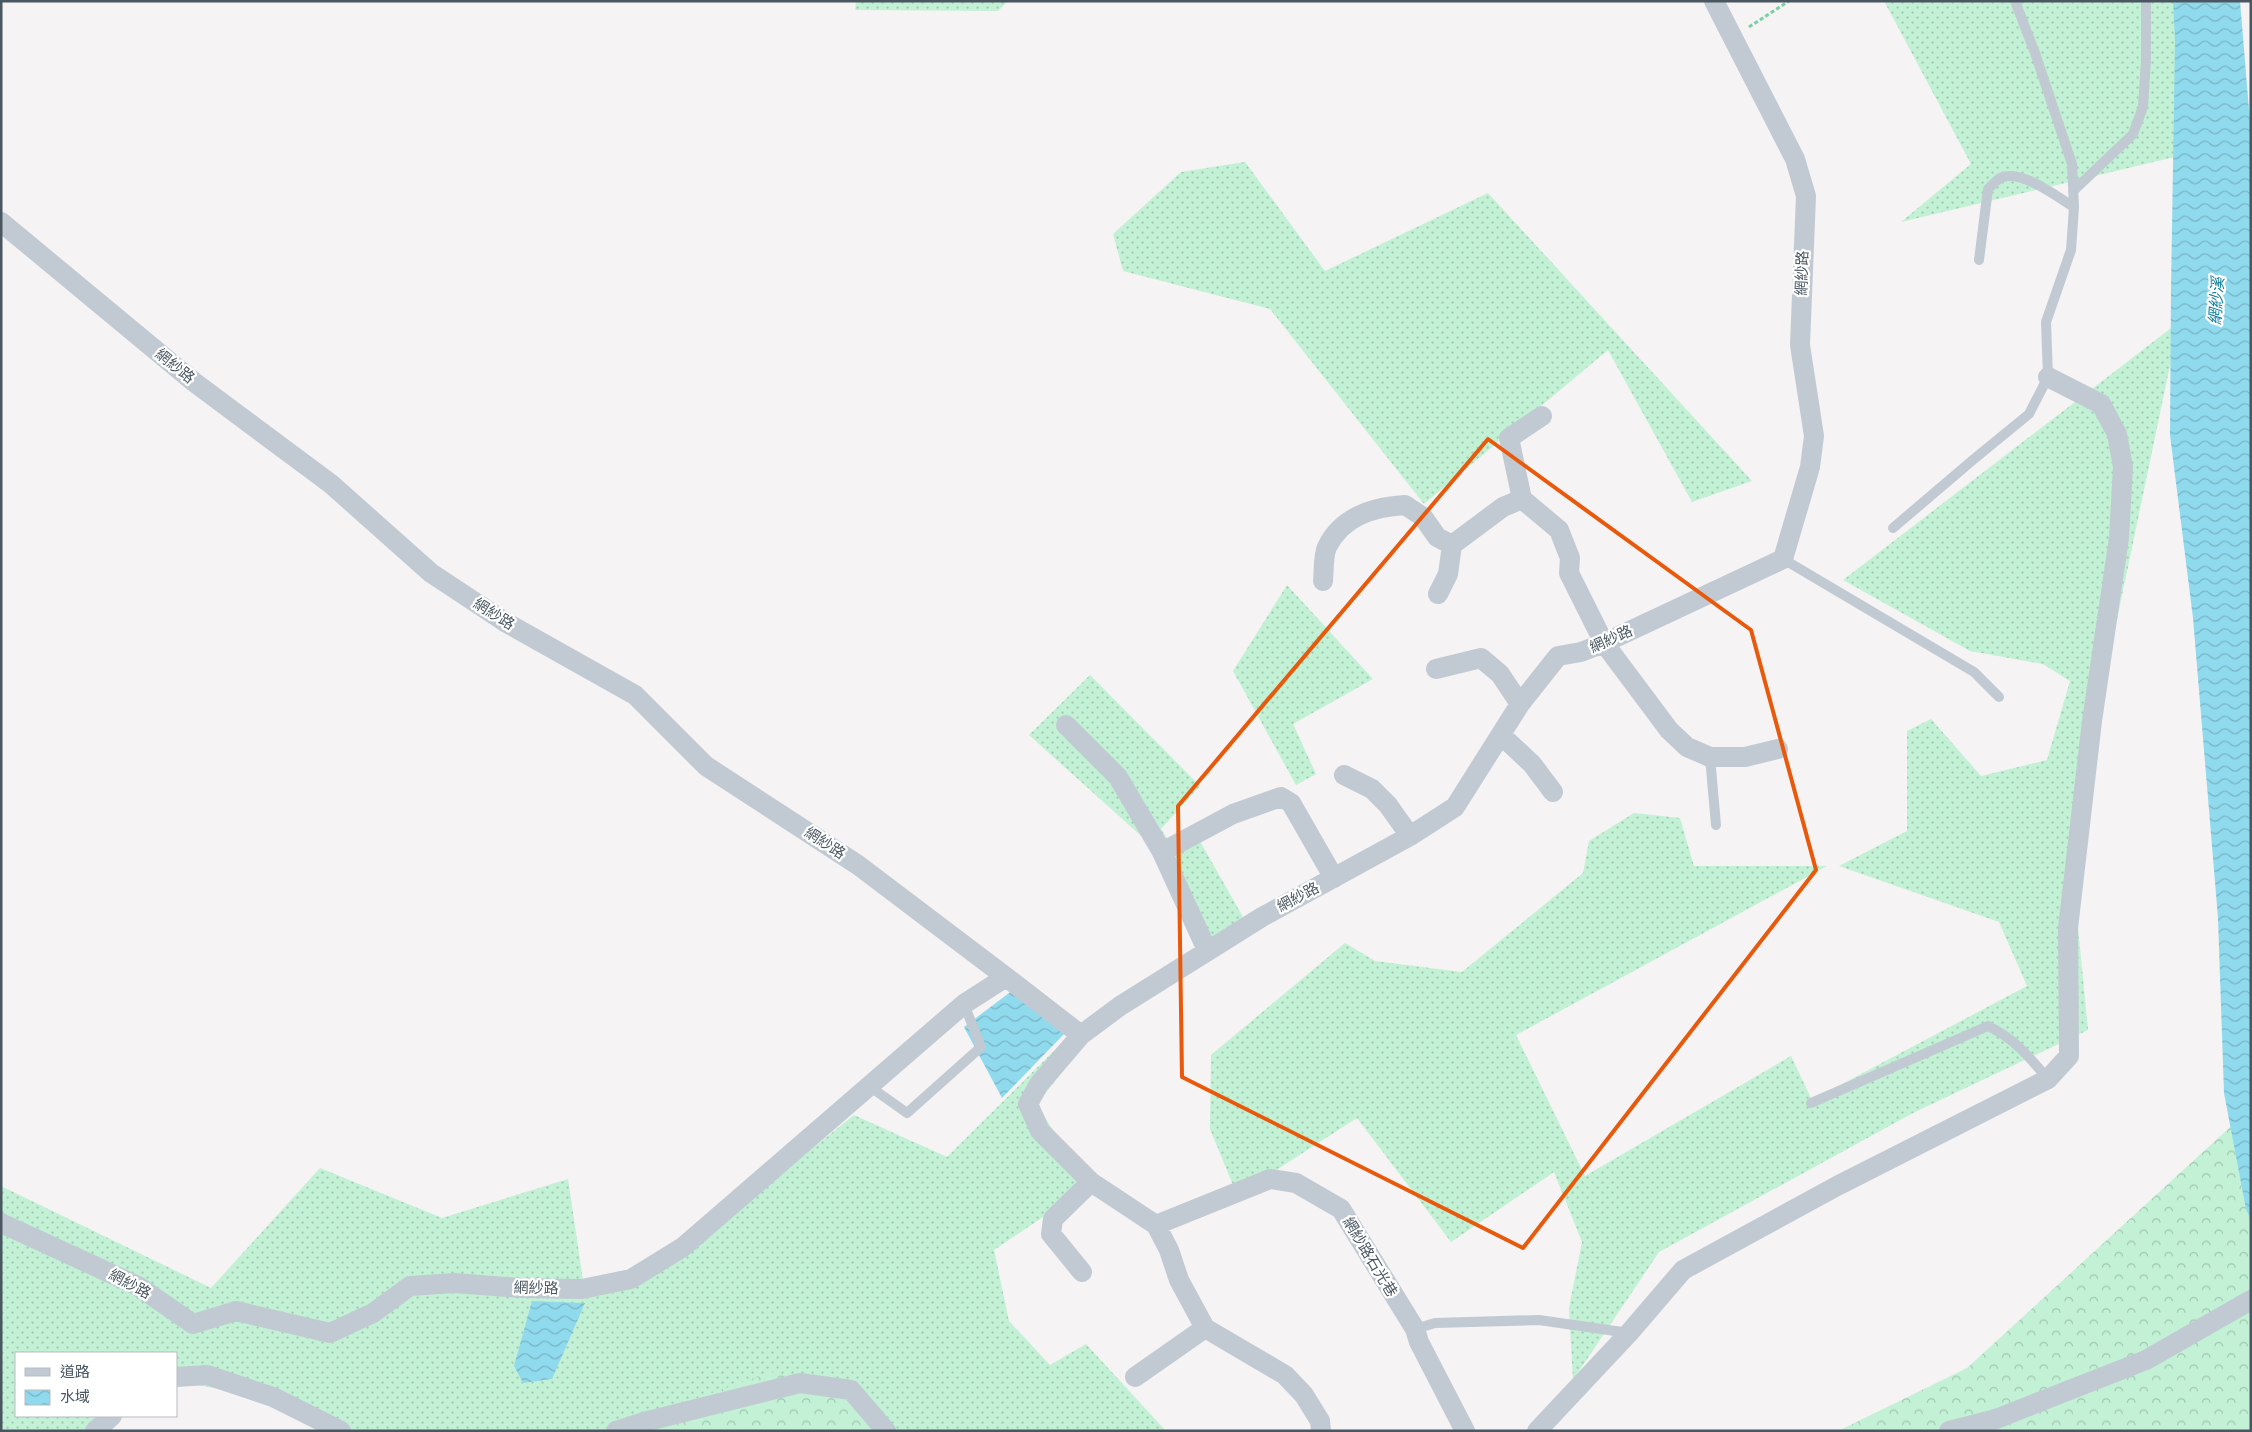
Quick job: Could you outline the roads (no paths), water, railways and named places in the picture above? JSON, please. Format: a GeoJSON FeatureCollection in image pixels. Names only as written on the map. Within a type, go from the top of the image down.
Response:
{"type":"FeatureCollection","features":[{"type":"Feature","properties":{"kind":"street","name":"網紗路"},"geometry":{"type":"LineString","coordinates":[[1,222],[194,382],[331,484],[430,573],[505,622],[635,695],[706,766],[858,865],[1081,1035],[1120,1006],[1207,950],[1262,917],[1410,836],[1455,807],[1520,704],[1558,656],[1581,652],[1604,643],[1783,559],[1810,467],[1814,436],[1800,345],[1806,196],[1795,159],[1714,1]]}},
{"type":"Feature","properties":{"kind":"street"},"geometry":{"type":"LineString","coordinates":[[1537,1431],[1629,1333],[1683,1270],[1836,1186],[2048,1079],[2069,1056],[2068,928],[2092,721],[2119,538],[2123,467],[2117,434],[2101,404],[2048,377]]}},
{"type":"Feature","properties":{"kind":"street"},"geometry":{"type":"LineString","coordinates":[[1542,416],[1509,438],[1522,499],[1559,530],[1570,558],[1569,573],[1604,643],[1669,730],[1687,747],[1710,757],[1745,757],[1778,749]]}},
{"type":"Feature","properties":{"kind":"street"},"geometry":{"type":"LineString","coordinates":[[1438,594],[1448,574],[1452,545],[1503,507],[1522,499]]}},
{"type":"Feature","properties":{"kind":"street"},"geometry":{"type":"LineString","coordinates":[[1323,581],[1326,547],[1348,520],[1376,508],[1405,505],[1423,517],[1437,537],[1452,545]]}},
{"type":"Feature","properties":{"kind":"street"},"geometry":{"type":"LineString","coordinates":[[1436,669],[1482,658],[1500,674],[1520,704]]}},
{"type":"Feature","properties":{"kind":"street"},"geometry":{"type":"LineString","coordinates":[[1066,726],[1118,777],[1162,852],[1207,950]]}},
{"type":"Feature","properties":{"kind":"street"},"geometry":{"type":"LineString","coordinates":[[1501,735],[1532,764],[1552,792]]}},
{"type":"Feature","properties":{"kind":"street"},"geometry":{"type":"LineString","coordinates":[[1344,775],[1372,789],[1388,805],[1410,836]]}},
{"type":"Feature","properties":{"kind":"street"},"geometry":{"type":"LineString","coordinates":[[1162,852],[1233,814],[1281,797],[1292,804],[1334,878]]}},
{"type":"Feature","properties":{"kind":"street","name":"網紗路"},"geometry":{"type":"LineString","coordinates":[[1,1223],[138,1286],[193,1324],[236,1311],[330,1333],[373,1313],[410,1286],[454,1283],[520,1288],[582,1289],[631,1279],[683,1247],[964,1004],[1006,977]]}},
{"type":"Feature","properties":{"kind":"street"},"geometry":{"type":"LineString","coordinates":[[1081,1035],[1038,1084],[1028,1104],[1040,1131],[1091,1182],[1156,1226],[1169,1250],[1179,1280],[1206,1328],[1285,1375],[1304,1394],[1320,1421],[1321,1431]]}},
{"type":"Feature","properties":{"kind":"street","name":"網紗路石光巷"},"geometry":{"type":"LineString","coordinates":[[1156,1226],[1270,1179],[1296,1183],[1341,1209],[1415,1329],[1419,1342],[1465,1431]]}},
{"type":"Feature","properties":{"kind":"street"},"geometry":{"type":"LineString","coordinates":[[1082,1272],[1051,1234],[1053,1220],[1091,1182]]}},
{"type":"Feature","properties":{"kind":"street"},"geometry":{"type":"LineString","coordinates":[[1949,1431],[1996,1419],[2146,1360],[2251,1300]]}},
{"type":"Feature","properties":{"kind":"street"},"geometry":{"type":"LineString","coordinates":[[1135,1377],[1206,1328]]}},
{"type":"Feature","properties":{"kind":"street"},"geometry":{"type":"LineString","coordinates":[[178,1378],[207,1375],[273,1397],[341,1431]]}},
{"type":"Feature","properties":{"kind":"street"},"geometry":{"type":"LineString","coordinates":[[616,1431],[644,1422],[800,1383],[852,1390],[886,1431]]}},
{"type":"Feature","properties":{"kind":"street"},"geometry":{"type":"LineString","coordinates":[[95,1431],[111,1417]]}},
{"type":"Feature","properties":{"kind":"lane"},"geometry":{"type":"LineString","coordinates":[[1894,528],[2028,414],[2048,377],[2046,322],[2071,250],[2074,207],[2072,164],[2035,53],[2015,1]]}},
{"type":"Feature","properties":{"kind":"lane"},"geometry":{"type":"LineString","coordinates":[[2073,191],[2133,134],[2143,107],[2146,59],[2146,1]]}},
{"type":"Feature","properties":{"kind":"lane"},"geometry":{"type":"LineString","coordinates":[[1979,260],[1988,189],[2000,178],[2016,176],[2044,188],[2074,207]]}},
{"type":"Feature","properties":{"kind":"lane"},"geometry":{"type":"LineString","coordinates":[[1783,559],[1974,672],[1999,697]]}},
{"type":"Feature","properties":{"kind":"lane"},"geometry":{"type":"LineString","coordinates":[[1710,757],[1716,825]]}},
{"type":"Feature","properties":{"kind":"lane"},"geometry":{"type":"LineString","coordinates":[[869,1086],[907,1113],[981,1047],[964,1004]]}},
{"type":"Feature","properties":{"kind":"lane"},"geometry":{"type":"LineString","coordinates":[[1811,1103],[1988,1026],[2004,1033],[2022,1049],[2048,1079]]}},
{"type":"Feature","properties":{"kind":"lane"},"geometry":{"type":"LineString","coordinates":[[1415,1329],[1435,1323],[1539,1320],[1629,1333]]}},
{"type":"Feature","properties":{"kind":"water","name":"網紗溪"},"geometry":{"type":"Polygon","coordinates":[[[2173,1],[2240,1],[2251,134],[2251,1220],[2246,1209],[2224,1093],[2218,918],[2193,618],[2170,435],[2175,41],[2173,1]]]}},
{"type":"Feature","properties":{"kind":"water"},"geometry":{"type":"Polygon","coordinates":[[[1017,987],[1065,1033],[1002,1098],[964,1027],[1017,987]]]}},
{"type":"Feature","properties":{"kind":"water"},"geometry":{"type":"Polygon","coordinates":[[[532,1301],[585,1303],[552,1379],[523,1383],[514,1366],[532,1301]]]}}]}
